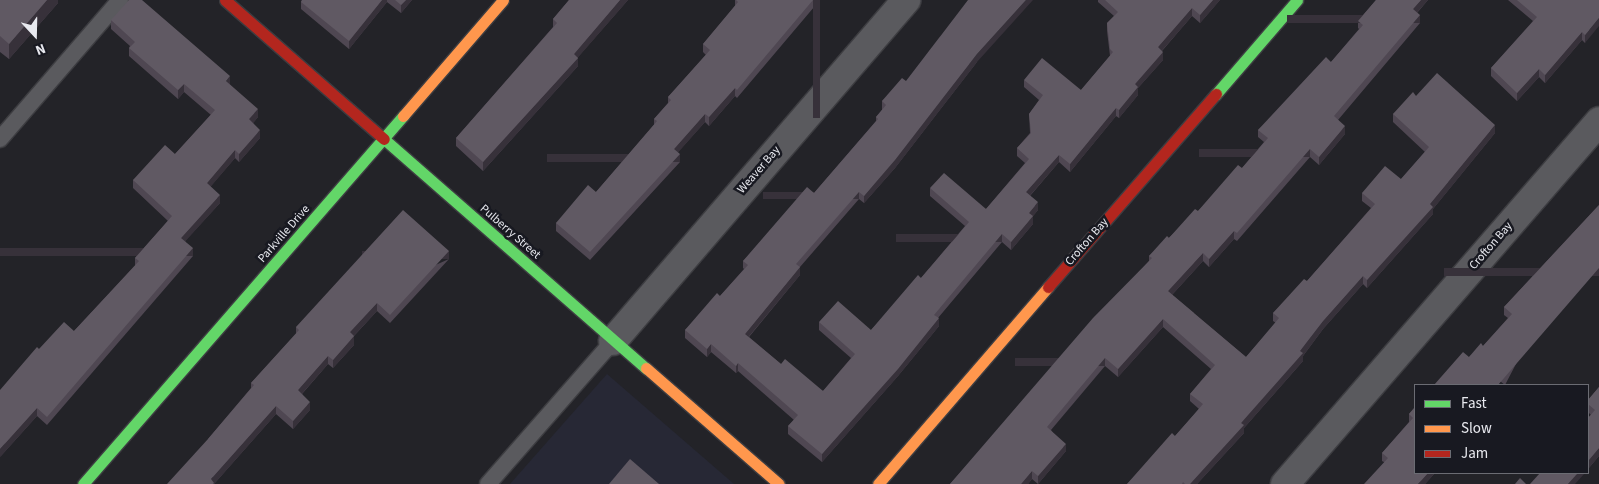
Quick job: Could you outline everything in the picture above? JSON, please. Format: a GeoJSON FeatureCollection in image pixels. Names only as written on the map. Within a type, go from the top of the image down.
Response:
{"type":"FeatureCollection","features":[{"type":"Feature","properties":{"kind":"street","name":"Pulberry Street"},"geometry":{"type":"LineString","coordinates":[[225,0],[613,341],[779,484]]}},
{"type":"Feature","properties":{"kind":"street","name":"Parkville Drive"},"geometry":{"type":"LineString","coordinates":[[83,484],[504,0]]}},
{"type":"Feature","properties":{"kind":"street","name":"Weaver Bay"},"geometry":{"type":"LineString","coordinates":[[613,341],[906,0]]}},
{"type":"Feature","properties":{"kind":"street","name":"Crofton Bay"},"geometry":{"type":"LineString","coordinates":[[878,484],[1297,0]]}},
{"type":"Feature","properties":{"kind":"street","name":"Crofton Bay"},"geometry":{"type":"LineString","coordinates":[[1285,484],[1599,121]]}},
{"type":"Feature","properties":{"kind":"lane"},"geometry":{"type":"LineString","coordinates":[[0,139],[120,0]]}},
{"type":"Feature","properties":{"kind":"lane"},"geometry":{"type":"LineString","coordinates":[[488,484],[613,341]]}},
{"type":"Feature","properties":{"kind":"shaded area"},"geometry":{"type":"Polygon","coordinates":[[[607,374],[734,484],[510,484],[607,374]]]}},
{"type":"Feature","properties":{"kind":"building"},"geometry":{"type":"Polygon","coordinates":[[[0,0],[47,0],[9,44],[0,36],[0,0]]]}},
{"type":"Feature","properties":{"kind":"building"},"geometry":{"type":"Polygon","coordinates":[[[129,0],[142,0],[230,76],[226,81],[258,109],[249,119],[260,130],[239,154],[235,150],[207,183],[220,195],[181,238],[193,248],[47,417],[37,408],[0,449],[0,390],[37,347],[39,349],[64,322],[74,331],[139,261],[135,258],[172,216],[133,180],[165,145],[175,154],[215,110],[184,84],[178,90],[129,48],[135,42],[111,20],[129,0]]]}},
{"type":"Feature","properties":{"kind":"building"},"geometry":{"type":"Polygon","coordinates":[[[302,0],[382,0],[349,41],[301,2],[302,0]]]}},
{"type":"Feature","properties":{"kind":"building"},"geometry":{"type":"Polygon","coordinates":[[[395,0],[406,0],[401,5],[395,0]]]}},
{"type":"Feature","properties":{"kind":"building"},"geometry":{"type":"Polygon","coordinates":[[[569,0],[620,0],[574,54],[578,58],[483,162],[456,138],[557,23],[553,19],[569,0]]]}},
{"type":"Feature","properties":{"kind":"building"},"geometry":{"type":"Polygon","coordinates":[[[736,0],[813,0],[737,90],[735,88],[709,117],[705,114],[674,149],[680,154],[590,252],[556,223],[588,185],[596,192],[657,121],[654,119],[671,100],[668,97],[710,50],[703,44],[738,2],[736,0]]]}},
{"type":"Feature","properties":{"kind":"building"},"geometry":{"type":"Polygon","coordinates":[[[968,0],[1026,0],[977,54],[895,160],[864,196],[859,192],[796,264],[800,267],[745,334],[781,364],[785,359],[823,391],[855,354],[819,322],[838,301],[871,330],[918,275],[921,278],[969,222],[930,188],[944,173],[986,209],[1029,159],[1017,148],[1031,133],[1029,114],[1043,95],[1024,80],[1042,58],[1081,90],[1113,52],[1110,49],[1107,23],[1118,12],[1105,0],[1213,0],[1200,15],[1192,8],[1158,47],[1163,52],[1135,84],[1138,87],[1119,110],[1116,108],[1070,164],[1059,155],[1026,192],[1038,202],[1029,213],[1033,216],[1011,242],[1002,234],[934,315],[939,318],[898,369],[822,454],[788,426],[798,415],[738,363],[736,366],[711,344],[707,349],[685,330],[717,293],[720,296],[748,265],[743,261],[807,187],[814,193],[878,119],[876,117],[886,105],[882,101],[902,78],[906,81],[968,0]]]}},
{"type":"Feature","properties":{"kind":"building"},"geometry":{"type":"Polygon","coordinates":[[[1376,0],[1421,0],[1413,9],[1420,15],[1334,116],[1345,126],[1319,157],[1310,149],[1237,233],[1234,231],[1209,259],[1203,253],[1168,291],[1246,357],[1279,318],[1273,313],[1304,279],[1307,281],[1375,204],[1362,193],[1385,166],[1401,179],[1429,147],[1393,114],[1413,92],[1416,96],[1437,73],[1495,125],[1430,204],[1433,207],[1367,280],[1363,276],[1323,321],[1300,351],[1303,353],[1241,423],[1244,425],[1190,484],[1183,482],[1182,484],[1127,484],[1172,433],[1175,436],[1203,404],[1190,394],[1215,365],[1163,319],[1118,369],[1105,358],[1047,427],[1066,444],[1038,476],[1032,471],[1021,484],[950,484],[1093,318],[1152,258],[1149,256],[1167,236],[1169,238],[1195,209],[1198,211],[1238,165],[1242,168],[1268,138],[1258,130],[1326,57],[1331,62],[1363,25],[1358,21],[1376,0]]]}},
{"type":"Feature","properties":{"kind":"building"},"geometry":{"type":"Polygon","coordinates":[[[1517,0],[1599,0],[1599,18],[1585,35],[1582,32],[1545,75],[1539,69],[1517,93],[1491,68],[1537,17],[1517,0]]]}},
{"type":"Feature","properties":{"kind":"building"},"geometry":{"type":"Polygon","coordinates":[[[1599,205],[1599,268],[1499,384],[1435,384],[1463,352],[1469,357],[1481,343],[1483,346],[1512,314],[1504,307],[1599,205]]]}},
{"type":"Feature","properties":{"kind":"building"},"geometry":{"type":"Polygon","coordinates":[[[403,210],[449,251],[390,315],[377,303],[350,332],[354,336],[333,360],[328,356],[298,390],[310,402],[293,421],[276,406],[211,479],[213,484],[167,484],[254,385],[251,383],[299,330],[296,327],[403,210]]]}},
{"type":"Feature","properties":{"kind":"building"},"geometry":{"type":"Polygon","coordinates":[[[1599,387],[1599,448],[1589,460],[1589,417],[1595,410],[1589,405],[1589,399],[1599,387]]]}},
{"type":"Feature","properties":{"kind":"building"},"geometry":{"type":"Polygon","coordinates":[[[1414,408],[1414,474],[1427,474],[1418,484],[1364,484],[1388,458],[1382,453],[1413,418],[1409,414],[1414,408]]]}},
{"type":"Feature","properties":{"kind":"building"},"geometry":{"type":"Polygon","coordinates":[[[630,459],[659,484],[609,484],[630,459]]]}},
{"type":"Feature","properties":{"kind":"building"},"geometry":{"type":"Polygon","coordinates":[[[1539,474],[1577,474],[1568,484],[1530,484],[1539,474]]]}},
{"type":"Feature","properties":{"kind":"building"},"geometry":{"type":"Polygon","coordinates":[[[1520,478],[1526,484],[1515,484],[1520,478]]]}},
{"type":"Feature","properties":{"kind":"traffic: fast"},"geometry":{"type":"LineString","coordinates":[[1216,94],[1297,0]]}},
{"type":"Feature","properties":{"kind":"traffic: fast"},"geometry":{"type":"LineString","coordinates":[[83,484],[403,116]]}},
{"type":"Feature","properties":{"kind":"traffic: fast"},"geometry":{"type":"LineString","coordinates":[[384,139],[646,368]]}},
{"type":"Feature","properties":{"kind":"traffic: slow"},"geometry":{"type":"LineString","coordinates":[[403,116],[503,0]]}},
{"type":"Feature","properties":{"kind":"traffic: slow"},"geometry":{"type":"LineString","coordinates":[[878,484],[1048,287]]}},
{"type":"Feature","properties":{"kind":"traffic: slow"},"geometry":{"type":"LineString","coordinates":[[646,368],[779,484]]}},
{"type":"Feature","properties":{"kind":"traffic: jam"},"geometry":{"type":"LineString","coordinates":[[225,0],[384,139]]}},
{"type":"Feature","properties":{"kind":"traffic: jam"},"geometry":{"type":"LineString","coordinates":[[1048,287],[1216,94]]}}]}
